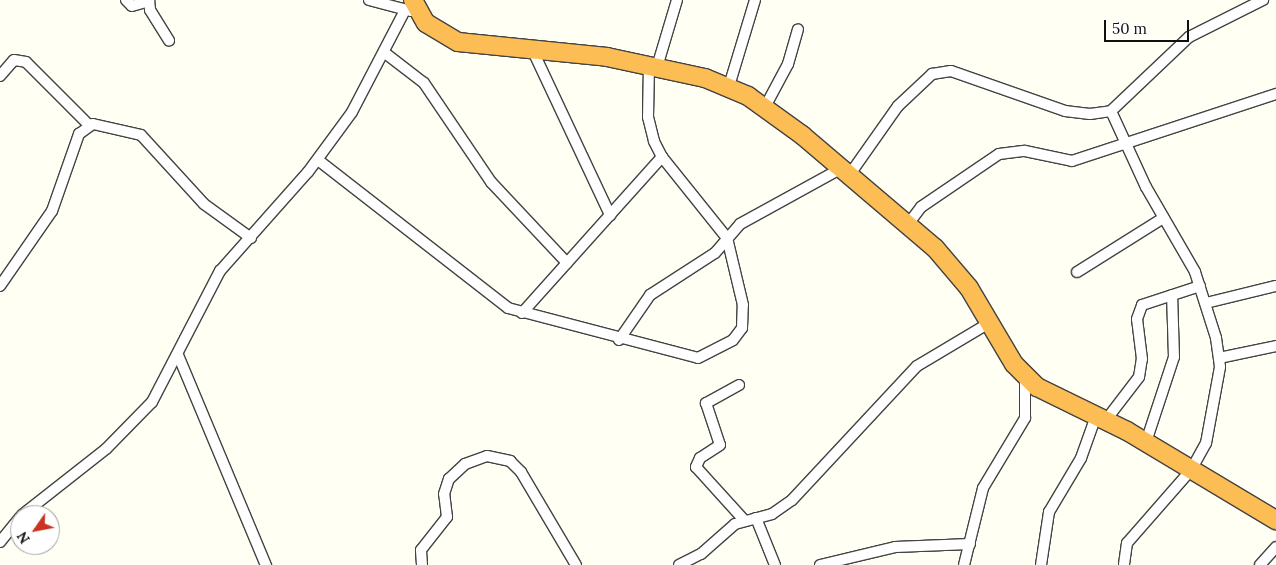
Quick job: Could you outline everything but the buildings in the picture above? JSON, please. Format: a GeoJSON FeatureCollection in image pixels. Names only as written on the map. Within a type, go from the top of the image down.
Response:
{"type":"FeatureCollection","features":[{"type":"Feature","properties":{"kind":"highway"},"geometry":{"type":"LineString","coordinates":[[412,7],[426,23],[458,42],[531,47],[653,67],[729,86],[765,107],[909,223],[968,288],[1025,376],[1051,395],[1101,418],[1146,442],[1276,520]]}},
{"type":"Feature","properties":{"kind":"street"},"geometry":{"type":"LineString","coordinates":[[126,0],[132,6],[149,0],[169,40]]}},
{"type":"Feature","properties":{"kind":"street"},"geometry":{"type":"LineString","coordinates":[[35,505],[130,428],[152,402],[178,355],[215,280],[318,160],[352,112],[412,7],[368,0]]}},
{"type":"Feature","properties":{"kind":"street"},"geometry":{"type":"LineString","coordinates":[[318,160],[492,298],[522,313],[619,340],[698,358],[733,340],[744,315],[727,238],[662,157],[648,117],[653,67],[677,0]]}},
{"type":"Feature","properties":{"kind":"street"},"geometry":{"type":"LineString","coordinates":[[729,86],[755,0]]}},
{"type":"Feature","properties":{"kind":"street"},"geometry":{"type":"LineString","coordinates":[[619,340],[650,295],[715,253],[727,238],[752,216],[846,171],[898,106],[942,71],[1065,111],[1090,114],[1112,111],[1189,37],[1263,0]]}},
{"type":"Feature","properties":{"kind":"street"},"geometry":{"type":"LineString","coordinates":[[765,107],[788,64],[798,29]]}},
{"type":"Feature","properties":{"kind":"street"},"geometry":{"type":"LineString","coordinates":[[531,47],[610,215]]}},
{"type":"Feature","properties":{"kind":"street"},"geometry":{"type":"LineString","coordinates":[[385,53],[424,83],[491,182],[567,263]]}},
{"type":"Feature","properties":{"kind":"street"},"geometry":{"type":"LineString","coordinates":[[0,76],[14,60],[26,62],[90,125],[141,135],[204,204],[251,238]]}},
{"type":"Feature","properties":{"kind":"street"},"geometry":{"type":"LineString","coordinates":[[909,223],[921,207],[999,154],[1025,151],[1072,162],[1126,140],[1276,94]]}},
{"type":"Feature","properties":{"kind":"street"},"geometry":{"type":"LineString","coordinates":[[1112,111],[1163,218],[1200,286],[1219,358],[1212,424],[1191,470],[1127,543],[1124,565]]}},
{"type":"Feature","properties":{"kind":"street"},"geometry":{"type":"LineString","coordinates":[[0,286],[52,211],[80,134],[90,125]]}},
{"type":"Feature","properties":{"kind":"street"},"geometry":{"type":"LineString","coordinates":[[522,313],[662,157]]}},
{"type":"Feature","properties":{"kind":"street"},"geometry":{"type":"LineString","coordinates":[[1077,272],[1163,218]]}},
{"type":"Feature","properties":{"kind":"street"},"geometry":{"type":"LineString","coordinates":[[1041,565],[1049,512],[1101,418],[1139,377],[1138,311],[1148,302],[1200,286]]}},
{"type":"Feature","properties":{"kind":"street"},"geometry":{"type":"LineString","coordinates":[[1206,303],[1276,286]]}},
{"type":"Feature","properties":{"kind":"street"},"geometry":{"type":"LineString","coordinates":[[1146,442],[1174,357],[1172,294]]}},
{"type":"Feature","properties":{"kind":"street"},"geometry":{"type":"LineString","coordinates":[[679,565],[701,554],[744,520],[756,518],[792,500],[933,353],[989,323]]}},
{"type":"Feature","properties":{"kind":"street"},"geometry":{"type":"LineString","coordinates":[[1219,358],[1276,346]]}},
{"type":"Feature","properties":{"kind":"street"},"geometry":{"type":"LineString","coordinates":[[178,355],[266,565]]}},
{"type":"Feature","properties":{"kind":"street"},"geometry":{"type":"LineString","coordinates":[[964,565],[982,488],[1025,418],[1025,376]]}},
{"type":"Feature","properties":{"kind":"street"},"geometry":{"type":"LineString","coordinates":[[739,385],[706,403],[720,445],[700,458],[696,467],[744,520]]}},
{"type":"Feature","properties":{"kind":"street"},"geometry":{"type":"LineString","coordinates":[[422,565],[421,550],[447,517],[444,494],[449,479],[465,464],[488,456],[510,462],[521,472],[576,565]]}},
{"type":"Feature","properties":{"kind":"street"},"geometry":{"type":"LineString","coordinates":[[756,518],[775,565]]}},
{"type":"Feature","properties":{"kind":"street"},"geometry":{"type":"LineString","coordinates":[[0,542],[10,530]]}},
{"type":"Feature","properties":{"kind":"street"},"geometry":{"type":"LineString","coordinates":[[820,565],[895,547],[970,544]]}},
{"type":"Feature","properties":{"kind":"street"},"geometry":{"type":"LineString","coordinates":[[1260,565],[1276,547]]}}]}
